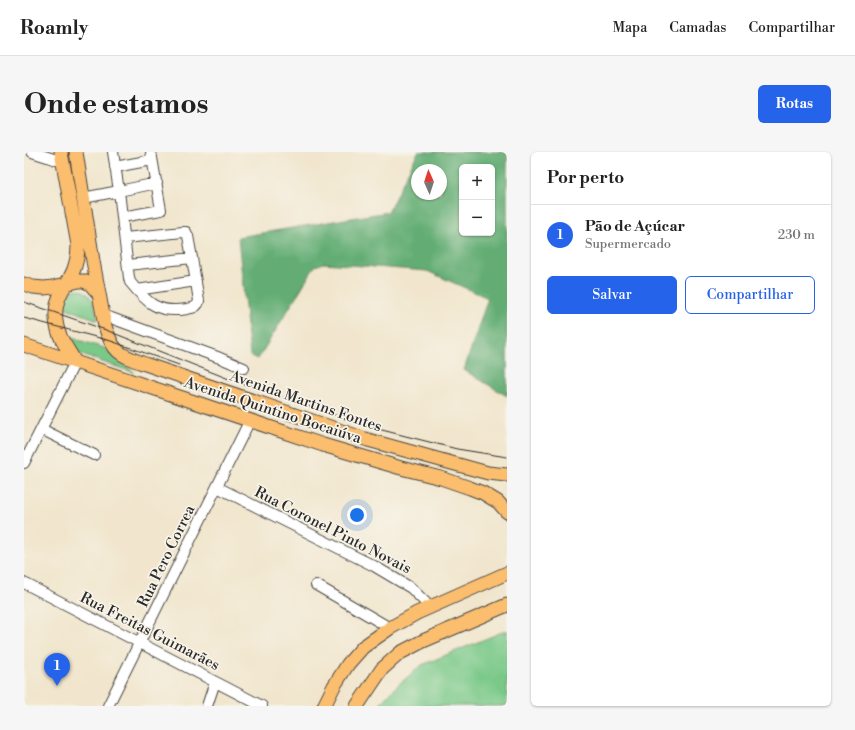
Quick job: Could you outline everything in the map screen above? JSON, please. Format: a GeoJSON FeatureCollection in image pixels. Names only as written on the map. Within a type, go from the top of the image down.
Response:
{"type":"FeatureCollection","features":[{"type":"Feature","properties":{"kind":"main road","name":"Avenida Martins Fontes"},"geometry":{"type":"LineString","coordinates":[[76,152],[107,334],[120,354],[145,364],[368,440],[488,473],[507,475]]}},
{"type":"Feature","properties":{"kind":"main road"},"geometry":{"type":"LineString","coordinates":[[62,157],[78,245],[76,265],[58,301],[56,308],[56,321],[61,338],[75,362]]}},
{"type":"Feature","properties":{"kind":"main road"},"geometry":{"type":"LineString","coordinates":[[24,284],[44,288],[79,281],[90,284],[99,294]]}},
{"type":"Feature","properties":{"kind":"main road","name":"Avenida Quintino Bocaiúva"},"geometry":{"type":"LineString","coordinates":[[24,345],[323,445],[441,478],[470,488],[483,493],[498,502],[507,512]]}},
{"type":"Feature","properties":{"kind":"main road"},"geometry":{"type":"LineString","coordinates":[[324,706],[334,686],[348,664],[363,648],[390,628],[417,613],[507,573]]}},
{"type":"Feature","properties":{"kind":"main road"},"geometry":{"type":"LineString","coordinates":[[357,706],[382,669],[400,653],[423,641],[507,605]]}},
{"type":"Feature","properties":{"kind":"street"},"geometry":{"type":"LineString","coordinates":[[32,152],[62,157]]}},
{"type":"Feature","properties":{"kind":"street"},"geometry":{"type":"LineString","coordinates":[[113,152],[130,282],[148,301],[164,309],[172,311],[194,308],[198,304],[199,301],[188,236],[184,232],[125,238]]}},
{"type":"Feature","properties":{"kind":"street"},"geometry":{"type":"LineString","coordinates":[[115,167],[152,156],[161,210],[122,216]]}},
{"type":"Feature","properties":{"kind":"street"},"geometry":{"type":"LineString","coordinates":[[83,198],[157,184]]}},
{"type":"Feature","properties":{"kind":"street"},"geometry":{"type":"LineString","coordinates":[[128,265],[192,258]]}},
{"type":"Feature","properties":{"kind":"street"},"geometry":{"type":"LineString","coordinates":[[137,290],[196,281]]}},
{"type":"Feature","properties":{"kind":"street"},"geometry":{"type":"LineString","coordinates":[[103,315],[213,355],[244,368]]}},
{"type":"Feature","properties":{"kind":"street"},"geometry":{"type":"LineString","coordinates":[[24,463],[75,362]]}},
{"type":"Feature","properties":{"kind":"street","name":"Rua Pero Correa"},"geometry":{"type":"LineString","coordinates":[[108,706],[250,420]]}},
{"type":"Feature","properties":{"kind":"street"},"geometry":{"type":"LineString","coordinates":[[41,429],[94,455]]}},
{"type":"Feature","properties":{"kind":"street","name":"Rua Coronel Pinto Novais"},"geometry":{"type":"LineString","coordinates":[[217,487],[374,566],[411,588],[430,607]]}},
{"type":"Feature","properties":{"kind":"street","name":"Rua Freitas Guimarães"},"geometry":{"type":"LineString","coordinates":[[24,583],[262,706]]}},
{"type":"Feature","properties":{"kind":"street"},"geometry":{"type":"LineString","coordinates":[[316,585],[390,628]]}},
{"type":"Feature","properties":{"kind":"street"},"geometry":{"type":"LineString","coordinates":[[207,706],[215,682]]}},
{"type":"Feature","properties":{"kind":"green space"},"geometry":{"type":"Polygon","coordinates":[[[418,152],[507,152],[507,396],[464,370],[488,298],[427,271],[324,263],[315,266],[258,359],[250,356],[238,237],[388,212],[411,166],[411,200],[447,200],[447,164],[412,164],[418,152]]]}},
{"type":"Feature","properties":{"kind":"green space"},"geometry":{"type":"Polygon","coordinates":[[[79,289],[88,294],[91,298],[95,306],[98,320],[63,307],[67,296],[73,290],[79,289]]]}},
{"type":"Feature","properties":{"kind":"green space"},"geometry":{"type":"Polygon","coordinates":[[[66,336],[107,349],[135,373],[82,355],[76,351],[66,336]]]}},
{"type":"Feature","properties":{"kind":"green space"},"geometry":{"type":"Polygon","coordinates":[[[507,630],[507,706],[380,706],[382,701],[398,685],[422,665],[507,630]]]}},
{"type":"Feature","properties":{"kind":"tram line"},"geometry":{"type":"LineString","coordinates":[[24,302],[106,330],[234,381],[370,427],[457,449],[507,457]]}},
{"type":"Feature","properties":{"kind":"tram line"},"geometry":{"type":"LineString","coordinates":[[24,318],[111,341],[179,365]]}},
{"type":"Feature","properties":{"kind":"place","name":"Pão de Açúcar"},"geometry":{"type":"Point","coordinates":[57,686]}}]}
